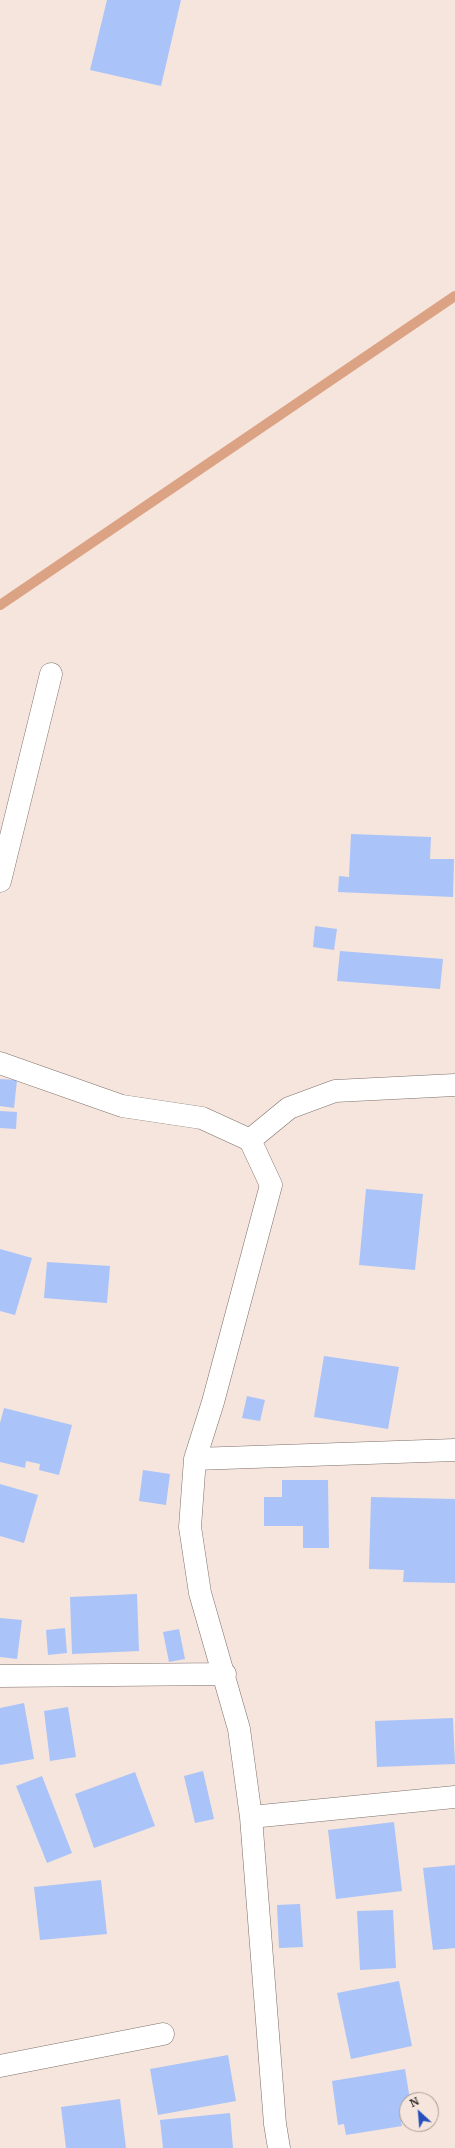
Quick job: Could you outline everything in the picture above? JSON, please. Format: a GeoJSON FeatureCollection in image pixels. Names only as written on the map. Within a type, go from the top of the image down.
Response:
{"type":"FeatureCollection","features":[{"type":"Feature","properties":{"kind":"street"},"geometry":{"type":"LineString","coordinates":[[0,881],[51,674]]}},
{"type":"Feature","properties":{"kind":"street"},"geometry":{"type":"LineString","coordinates":[[0,1063],[122,1106],[202,1118],[250,1140],[271,1185],[213,1402],[196,1459],[191,1534],[200,1593],[225,1674],[239,1729],[251,1817],[275,2124],[279,2148]]}},
{"type":"Feature","properties":{"kind":"street"},"geometry":{"type":"LineString","coordinates":[[250,1140],[289,1108],[336,1091],[455,1085]]}},
{"type":"Feature","properties":{"kind":"street"},"geometry":{"type":"LineString","coordinates":[[196,1459],[455,1450]]}},
{"type":"Feature","properties":{"kind":"street"},"geometry":{"type":"LineString","coordinates":[[0,1676],[225,1674]]}},
{"type":"Feature","properties":{"kind":"street"},"geometry":{"type":"LineString","coordinates":[[251,1817],[455,1796]]}},
{"type":"Feature","properties":{"kind":"street"},"geometry":{"type":"LineString","coordinates":[[0,2066],[163,2034]]}},
{"type":"Feature","properties":{"kind":"building"},"geometry":{"type":"Polygon","coordinates":[[[107,0],[181,0],[161,86],[90,70],[107,0]]]}},
{"type":"Feature","properties":{"kind":"building"},"geometry":{"type":"Polygon","coordinates":[[[351,834],[431,837],[430,859],[454,859],[453,897],[338,892],[339,876],[349,877],[351,834]]]}},
{"type":"Feature","properties":{"kind":"building"},"geometry":{"type":"Polygon","coordinates":[[[315,926],[337,929],[334,950],[313,947],[315,926]]]}},
{"type":"Feature","properties":{"kind":"building"},"geometry":{"type":"Polygon","coordinates":[[[340,951],[443,959],[440,989],[337,981],[340,951]]]}},
{"type":"Feature","properties":{"kind":"building"},"geometry":{"type":"Polygon","coordinates":[[[0,1079],[17,1080],[14,1108],[0,1106],[0,1079]]]}},
{"type":"Feature","properties":{"kind":"building"},"geometry":{"type":"Polygon","coordinates":[[[0,1111],[17,1112],[16,1129],[0,1128],[0,1111]]]}},
{"type":"Feature","properties":{"kind":"building"},"geometry":{"type":"Polygon","coordinates":[[[366,1189],[423,1194],[415,1270],[359,1265],[366,1189]]]}},
{"type":"Feature","properties":{"kind":"building"},"geometry":{"type":"Polygon","coordinates":[[[0,1249],[32,1258],[15,1315],[0,1311],[0,1249]]]}},
{"type":"Feature","properties":{"kind":"building"},"geometry":{"type":"Polygon","coordinates":[[[47,1262],[110,1266],[107,1303],[44,1298],[47,1262]]]}},
{"type":"Feature","properties":{"kind":"building"},"geometry":{"type":"Polygon","coordinates":[[[324,1356],[399,1367],[388,1429],[314,1417],[324,1356]]]}},
{"type":"Feature","properties":{"kind":"building"},"geometry":{"type":"Polygon","coordinates":[[[247,1396],[265,1400],[260,1421],[242,1418],[247,1396]]]}},
{"type":"Feature","properties":{"kind":"building"},"geometry":{"type":"Polygon","coordinates":[[[4,1408],[72,1425],[59,1475],[39,1470],[40,1464],[26,1461],[25,1468],[0,1462],[0,1423],[4,1408]]]}},
{"type":"Feature","properties":{"kind":"building"},"geometry":{"type":"Polygon","coordinates":[[[143,1470],[170,1474],[166,1505],[139,1501],[143,1470]]]}},
{"type":"Feature","properties":{"kind":"building"},"geometry":{"type":"Polygon","coordinates":[[[282,1480],[328,1480],[329,1548],[303,1548],[303,1526],[264,1526],[264,1497],[282,1497],[282,1480]]]}},
{"type":"Feature","properties":{"kind":"building"},"geometry":{"type":"Polygon","coordinates":[[[0,1484],[38,1495],[24,1543],[0,1536],[0,1484]]]}},
{"type":"Feature","properties":{"kind":"building"},"geometry":{"type":"Polygon","coordinates":[[[371,1497],[455,1499],[455,1583],[403,1582],[404,1570],[369,1569],[371,1497]]]}},
{"type":"Feature","properties":{"kind":"building"},"geometry":{"type":"Polygon","coordinates":[[[137,1594],[139,1651],[72,1654],[70,1597],[137,1594]]]}},
{"type":"Feature","properties":{"kind":"building"},"geometry":{"type":"Polygon","coordinates":[[[0,1618],[22,1620],[17,1659],[0,1657],[0,1618]]]}},
{"type":"Feature","properties":{"kind":"building"},"geometry":{"type":"Polygon","coordinates":[[[65,1628],[67,1653],[48,1655],[46,1630],[65,1628]]]}},
{"type":"Feature","properties":{"kind":"building"},"geometry":{"type":"Polygon","coordinates":[[[179,1629],[185,1659],[169,1662],[163,1632],[179,1629]]]}},
{"type":"Feature","properties":{"kind":"building"},"geometry":{"type":"Polygon","coordinates":[[[24,1703],[34,1759],[0,1765],[0,1708],[24,1703]]]}},
{"type":"Feature","properties":{"kind":"building"},"geometry":{"type":"Polygon","coordinates":[[[68,1707],[76,1757],[50,1761],[44,1711],[68,1707]]]}},
{"type":"Feature","properties":{"kind":"building"},"geometry":{"type":"Polygon","coordinates":[[[453,1718],[455,1764],[377,1767],[375,1721],[453,1718]]]}},
{"type":"Feature","properties":{"kind":"building"},"geometry":{"type":"Polygon","coordinates":[[[203,1771],[214,1819],[195,1823],[184,1776],[203,1771]]]}},
{"type":"Feature","properties":{"kind":"building"},"geometry":{"type":"Polygon","coordinates":[[[135,1772],[155,1826],[94,1848],[75,1794],[135,1772]]]}},
{"type":"Feature","properties":{"kind":"building"},"geometry":{"type":"Polygon","coordinates":[[[42,1776],[72,1853],[47,1863],[16,1786],[42,1776]]]}},
{"type":"Feature","properties":{"kind":"building"},"geometry":{"type":"Polygon","coordinates":[[[394,1822],[402,1891],[336,1899],[328,1830],[394,1822]]]}},
{"type":"Feature","properties":{"kind":"building"},"geometry":{"type":"Polygon","coordinates":[[[455,1865],[455,1948],[433,1950],[423,1868],[455,1865]]]}},
{"type":"Feature","properties":{"kind":"building"},"geometry":{"type":"Polygon","coordinates":[[[101,1880],[107,1934],[40,1940],[34,1887],[101,1880]]]}},
{"type":"Feature","properties":{"kind":"building"},"geometry":{"type":"Polygon","coordinates":[[[300,1904],[303,1947],[279,1948],[277,1905],[300,1904]]]}},
{"type":"Feature","properties":{"kind":"building"},"geometry":{"type":"Polygon","coordinates":[[[393,1910],[396,1968],[360,1970],[357,1911],[393,1910]]]}},
{"type":"Feature","properties":{"kind":"building"},"geometry":{"type":"Polygon","coordinates":[[[399,1981],[412,2046],[351,2059],[337,1993],[399,1981]]]}},
{"type":"Feature","properties":{"kind":"building"},"geometry":{"type":"Polygon","coordinates":[[[228,2055],[236,2101],[158,2115],[150,2069],[228,2055]]]}},
{"type":"Feature","properties":{"kind":"building"},"geometry":{"type":"Polygon","coordinates":[[[405,2069],[409,2092],[399,2092],[399,2126],[346,2135],[344,2124],[338,2125],[332,2081],[405,2069]]]}},
{"type":"Feature","properties":{"kind":"building"},"geometry":{"type":"Polygon","coordinates":[[[120,2099],[126,2148],[66,2148],[61,2107],[120,2099]]]}},
{"type":"Feature","properties":{"kind":"building"},"geometry":{"type":"Polygon","coordinates":[[[230,2113],[233,2148],[163,2148],[160,2120],[230,2113]]]}},
{"type":"Feature","properties":{"kind":"waterway"},"geometry":{"type":"LineString","coordinates":[[0,605],[455,296]]}}]}
